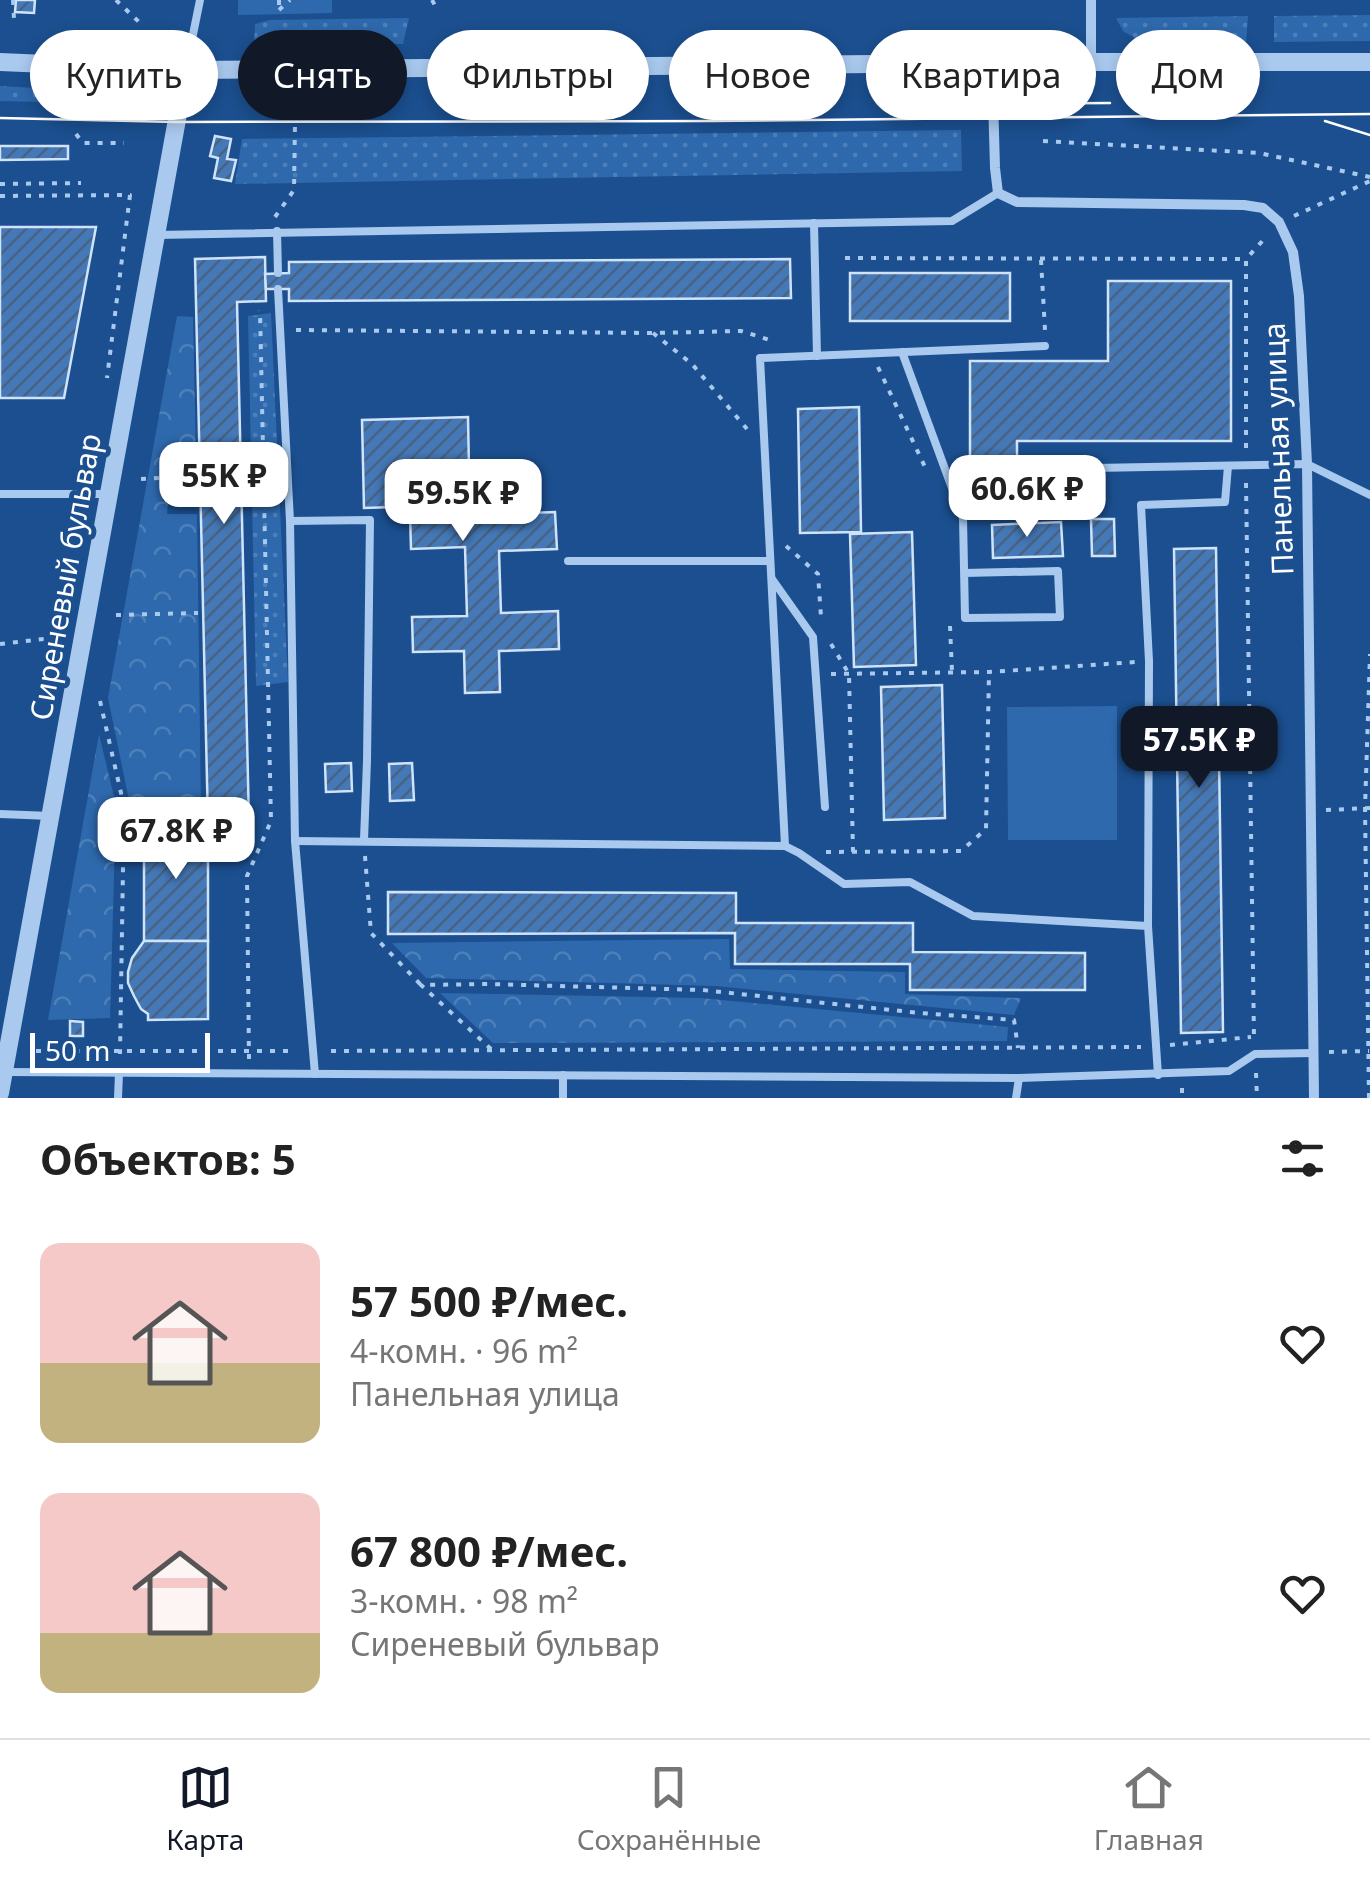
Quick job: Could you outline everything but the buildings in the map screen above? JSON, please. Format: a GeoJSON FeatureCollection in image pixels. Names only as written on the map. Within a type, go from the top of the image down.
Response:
{"type":"FeatureCollection","features":[{"type":"Feature","properties":{"kind":"street"},"geometry":{"type":"LineString","coordinates":[[1091,0],[1091,30]]}},
{"type":"Feature","properties":{"kind":"street"},"geometry":{"type":"LineString","coordinates":[[0,62],[30,64]]}},
{"type":"Feature","properties":{"kind":"street"},"geometry":{"type":"LineString","coordinates":[[1096,62],[1370,62]]}},
{"type":"Feature","properties":{"kind":"street"},"geometry":{"type":"LineString","coordinates":[[218,70],[866,64]]}},
{"type":"Feature","properties":{"kind":"street","name":"Сиреневый бульвар"},"geometry":{"type":"LineString","coordinates":[[0,1093],[177,120]]}},
{"type":"Feature","properties":{"kind":"street"},"geometry":{"type":"LineString","coordinates":[[993,120],[998,193],[1017,202],[1244,205],[1263,208],[1279,222]]}},
{"type":"Feature","properties":{"kind":"street","name":"Панельная улица"},"geometry":{"type":"LineString","coordinates":[[1279,222],[1292,252],[1299,296],[1307,464],[1314,1098]]}},
{"type":"Feature","properties":{"kind":"lane"},"geometry":{"type":"LineString","coordinates":[[194,30],[200,0]]}},
{"type":"Feature","properties":{"kind":"lane"},"geometry":{"type":"LineString","coordinates":[[156,234],[952,222],[998,193]]}},
{"type":"Feature","properties":{"kind":"lane"},"geometry":{"type":"LineString","coordinates":[[814,223],[816,356]]}},
{"type":"Feature","properties":{"kind":"lane"},"geometry":{"type":"LineString","coordinates":[[277,232],[278,273]]}},
{"type":"Feature","properties":{"kind":"lane"},"geometry":{"type":"LineString","coordinates":[[278,288],[290,522],[295,840],[315,1074]]}},
{"type":"Feature","properties":{"kind":"lane"},"geometry":{"type":"LineString","coordinates":[[784,846],[760,358],[1045,346]]}},
{"type":"Feature","properties":{"kind":"lane"},"geometry":{"type":"LineString","coordinates":[[902,352],[964,518],[964,573],[965,618],[1060,617],[1058,571],[964,573]]}},
{"type":"Feature","properties":{"kind":"lane"},"geometry":{"type":"LineString","coordinates":[[1094,468],[1307,464],[1370,495]]}},
{"type":"Feature","properties":{"kind":"lane"},"geometry":{"type":"LineString","coordinates":[[1158,1075],[1148,926],[1148,661],[1141,505],[1224,502],[1228,466]]}},
{"type":"Feature","properties":{"kind":"lane"},"geometry":{"type":"LineString","coordinates":[[0,494],[109,494]]}},
{"type":"Feature","properties":{"kind":"lane"},"geometry":{"type":"LineString","coordinates":[[290,522],[370,520],[364,840]]}},
{"type":"Feature","properties":{"kind":"lane"},"geometry":{"type":"LineString","coordinates":[[568,560],[769,561]]}},
{"type":"Feature","properties":{"kind":"lane"},"geometry":{"type":"LineString","coordinates":[[770,575],[814,637],[825,807]]}},
{"type":"Feature","properties":{"kind":"lane"},"geometry":{"type":"LineString","coordinates":[[0,814],[50,816]]}},
{"type":"Feature","properties":{"kind":"lane"},"geometry":{"type":"LineString","coordinates":[[295,840],[784,846],[844,884],[910,882],[972,916],[1148,926]]}},
{"type":"Feature","properties":{"kind":"lane"},"geometry":{"type":"LineString","coordinates":[[4,1072],[1019,1078],[1228,1071],[1255,1054],[1314,1052]]}},
{"type":"Feature","properties":{"kind":"lane"},"geometry":{"type":"LineString","coordinates":[[118,1098],[119,1073]]}},
{"type":"Feature","properties":{"kind":"lane"},"geometry":{"type":"LineString","coordinates":[[563,1098],[564,1075]]}},
{"type":"Feature","properties":{"kind":"lane"},"geometry":{"type":"LineString","coordinates":[[1016,1098],[1019,1078]]}},
{"type":"Feature","properties":{"kind":"path"},"geometry":{"type":"LineString","coordinates":[[13,0],[14,19]]}},
{"type":"Feature","properties":{"kind":"path"},"geometry":{"type":"LineString","coordinates":[[116,0],[139,22]]}},
{"type":"Feature","properties":{"kind":"path"},"geometry":{"type":"LineString","coordinates":[[279,0],[280,10],[290,0]]}},
{"type":"Feature","properties":{"kind":"path"},"geometry":{"type":"LineString","coordinates":[[432,0],[437,9]]}},
{"type":"Feature","properties":{"kind":"path"},"geometry":{"type":"LineString","coordinates":[[265,232],[294,190],[296,120]]}},
{"type":"Feature","properties":{"kind":"path"},"geometry":{"type":"LineString","coordinates":[[76,134],[83,143],[124,143]]}},
{"type":"Feature","properties":{"kind":"path"},"geometry":{"type":"LineString","coordinates":[[1043,141],[1258,152],[1370,179]]}},
{"type":"Feature","properties":{"kind":"path"},"geometry":{"type":"LineString","coordinates":[[36,1052],[1156,1047],[1254,1036],[1246,259],[1279,222],[1370,179]]}},
{"type":"Feature","properties":{"kind":"path"},"geometry":{"type":"LineString","coordinates":[[0,184],[82,183]]}},
{"type":"Feature","properties":{"kind":"path"},"geometry":{"type":"LineString","coordinates":[[0,196],[130,195],[106,380]]}},
{"type":"Feature","properties":{"kind":"path"},"geometry":{"type":"LineString","coordinates":[[845,258],[1246,259]]}},
{"type":"Feature","properties":{"kind":"path"},"geometry":{"type":"LineString","coordinates":[[1041,260],[1045,346]]}},
{"type":"Feature","properties":{"kind":"path"},"geometry":{"type":"LineString","coordinates":[[249,1074],[247,876],[270,821],[260,310]]}},
{"type":"Feature","properties":{"kind":"path"},"geometry":{"type":"LineString","coordinates":[[282,330],[742,331],[779,343]]}},
{"type":"Feature","properties":{"kind":"path"},"geometry":{"type":"LineString","coordinates":[[652,332],[692,364],[764,449]]}},
{"type":"Feature","properties":{"kind":"path"},"geometry":{"type":"LineString","coordinates":[[872,353],[930,478]]}},
{"type":"Feature","properties":{"kind":"path"},"geometry":{"type":"LineString","coordinates":[[141,478],[192,476]]}},
{"type":"Feature","properties":{"kind":"path"},"geometry":{"type":"LineString","coordinates":[[950,612],[952,671]]}},
{"type":"Feature","properties":{"kind":"path"},"geometry":{"type":"LineString","coordinates":[[116,615],[198,613]]}},
{"type":"Feature","properties":{"kind":"path"},"geometry":{"type":"LineString","coordinates":[[0,644],[69,636]]}},
{"type":"Feature","properties":{"kind":"path"},"geometry":{"type":"LineString","coordinates":[[1370,654],[1370,1098]]}},
{"type":"Feature","properties":{"kind":"path"},"geometry":{"type":"LineString","coordinates":[[816,674],[989,672],[1148,661]]}},
{"type":"Feature","properties":{"kind":"path"},"geometry":{"type":"LineString","coordinates":[[799,853],[961,851],[986,828],[989,672]]}},
{"type":"Feature","properties":{"kind":"path"},"geometry":{"type":"LineString","coordinates":[[100,701],[124,806],[119,1073]]}},
{"type":"Feature","properties":{"kind":"path"},"geometry":{"type":"LineString","coordinates":[[1312,811],[1368,808]]}},
{"type":"Feature","properties":{"kind":"path"},"geometry":{"type":"LineString","coordinates":[[364,840],[371,933],[492,1050]]}},
{"type":"Feature","properties":{"kind":"path"},"geometry":{"type":"LineString","coordinates":[[421,985],[702,990],[1014,1020],[1018,1048]]}},
{"type":"Feature","properties":{"kind":"path"},"geometry":{"type":"LineString","coordinates":[[1314,1052],[1369,1051]]}},
{"type":"Feature","properties":{"kind":"path"},"geometry":{"type":"LineString","coordinates":[[1255,1054],[1257,1098]]}},
{"type":"Feature","properties":{"kind":"green space"},"geometry":{"type":"Polygon","coordinates":[[[238,0],[332,0],[332,13],[238,15],[238,0]]]}},
{"type":"Feature","properties":{"kind":"green space"},"geometry":{"type":"Polygon","coordinates":[[[1370,15],[1370,41],[1274,42],[1274,16],[1370,15]]]}},
{"type":"Feature","properties":{"kind":"green space"},"geometry":{"type":"Polygon","coordinates":[[[1248,16],[1247,30],[1122,30],[1116,18],[1248,16]]]}},
{"type":"Feature","properties":{"kind":"green space"},"geometry":{"type":"Polygon","coordinates":[[[409,18],[406,30],[255,30],[255,24],[270,20],[409,18]]]}},
{"type":"Feature","properties":{"kind":"green space"},"geometry":{"type":"Polygon","coordinates":[[[0,86],[30,88],[30,102],[0,101],[0,86]]]}},
{"type":"Feature","properties":{"kind":"green space"},"geometry":{"type":"Polygon","coordinates":[[[961,130],[962,171],[235,184],[242,139],[961,130]]]}},
{"type":"Feature","properties":{"kind":"green space"},"geometry":{"type":"Polygon","coordinates":[[[271,313],[288,682],[256,686],[248,316],[271,313]]]}},
{"type":"Feature","properties":{"kind":"green space"},"geometry":{"type":"Polygon","coordinates":[[[177,316],[193,317],[196,463],[171,464],[167,514],[197,514],[201,810],[131,810],[108,698],[177,316]]]}},
{"type":"Feature","properties":{"kind":"green space"},"geometry":{"type":"Polygon","coordinates":[[[1117,706],[1117,840],[1008,840],[1007,707],[1117,706]]]}},
{"type":"Feature","properties":{"kind":"green space"},"geometry":{"type":"Polygon","coordinates":[[[99,734],[116,805],[110,1018],[48,1020],[99,734]]]}},
{"type":"Feature","properties":{"kind":"green space"},"geometry":{"type":"Polygon","coordinates":[[[729,939],[730,969],[905,972],[905,994],[1021,998],[1014,1015],[716,986],[426,978],[392,943],[729,939]]]}},
{"type":"Feature","properties":{"kind":"green space"},"geometry":{"type":"Polygon","coordinates":[[[440,993],[700,998],[1008,1027],[1007,1041],[493,1043],[440,993]]]}},
{"type":"Feature","properties":{"kind":"tram line"},"geometry":{"type":"LineString","coordinates":[[1096,103],[1110,103]]}},
{"type":"Feature","properties":{"kind":"tram line"},"geometry":{"type":"LineString","coordinates":[[0,118],[177,122],[712,121],[1370,114]]}},
{"type":"Feature","properties":{"kind":"tram line"},"geometry":{"type":"LineString","coordinates":[[1325,121],[1370,135]]}}]}
